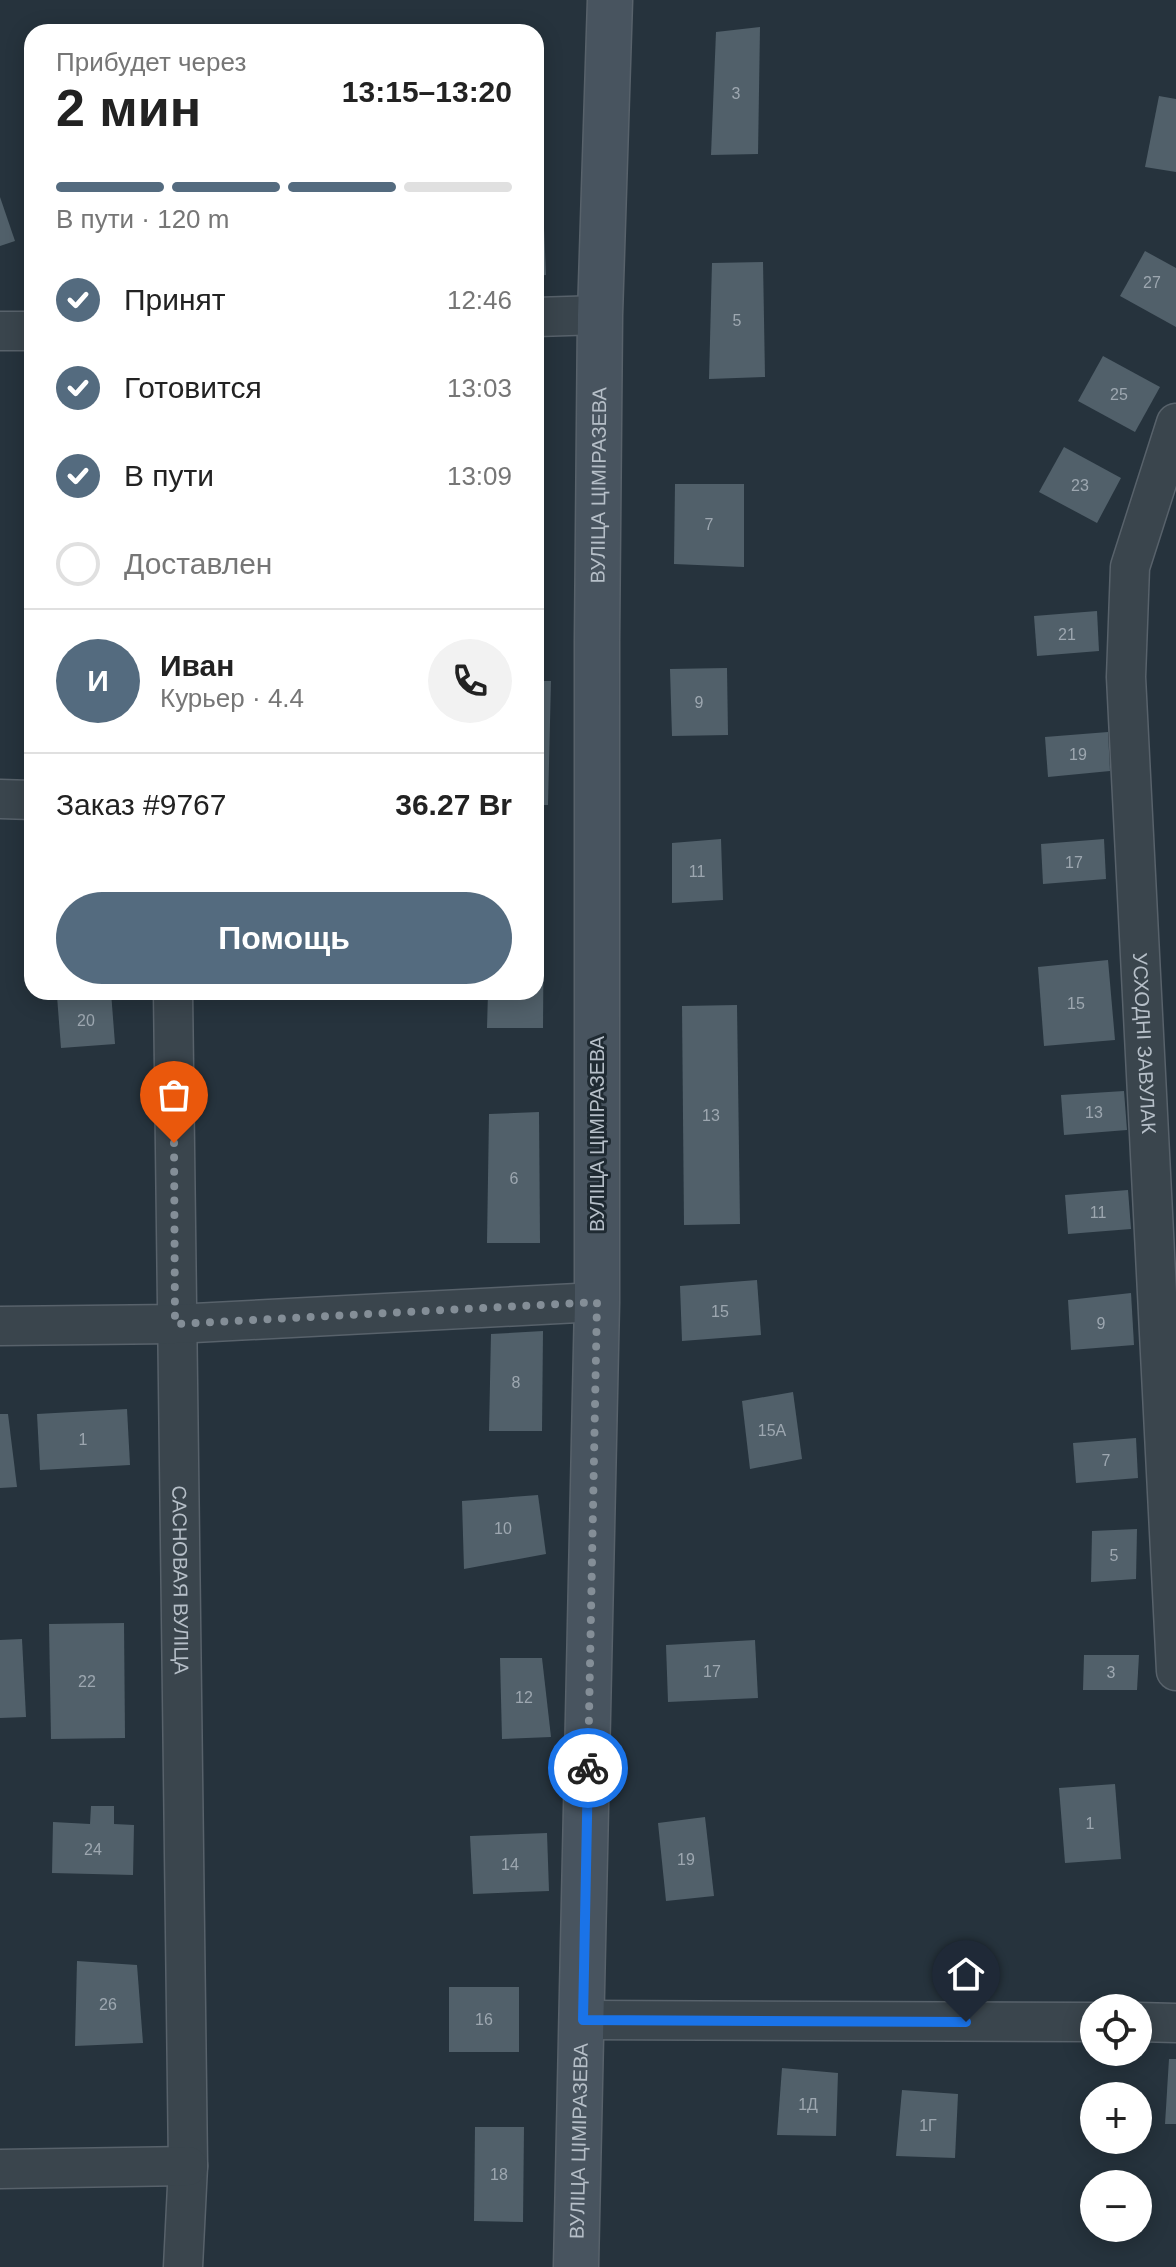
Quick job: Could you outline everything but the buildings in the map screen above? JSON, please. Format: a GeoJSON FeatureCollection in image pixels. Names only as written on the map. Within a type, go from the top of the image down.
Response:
{"type":"FeatureCollection","features":[{"type":"Feature","properties":{"kind":"street","name":"ВУЛІЦА ЦІМІРАЗЕВА"},"geometry":{"type":"LineString","coordinates":[[576,2267],[597,1302],[600,315],[610,0]]}},
{"type":"Feature","properties":{"kind":"street"},"geometry":{"type":"LineString","coordinates":[[544,317],[600,315]]}},
{"type":"Feature","properties":{"kind":"street"},"geometry":{"type":"LineString","coordinates":[[0,331],[24,331]]}},
{"type":"Feature","properties":{"kind":"street","name":"УСХОДНІ ЗАВУЛАК"},"geometry":{"type":"LineString","coordinates":[[1176,423],[1130,567],[1126,677],[1176,1671]]}},
{"type":"Feature","properties":{"kind":"street"},"geometry":{"type":"LineString","coordinates":[[0,799],[24,800]]}},
{"type":"Feature","properties":{"kind":"street","name":"САСНОВАЯ ВУЛІЦА"},"geometry":{"type":"LineString","coordinates":[[173,1000],[188,2166],[183,2267]]}},
{"type":"Feature","properties":{"kind":"street"},"geometry":{"type":"LineString","coordinates":[[0,1326],[175,1324],[597,1302]]}},
{"type":"Feature","properties":{"kind":"street"},"geometry":{"type":"LineString","coordinates":[[583,2020],[1080,2022]]}},
{"type":"Feature","properties":{"kind":"street"},"geometry":{"type":"LineString","coordinates":[[1152,2022],[1176,2023]]}},
{"type":"Feature","properties":{"kind":"street"},"geometry":{"type":"LineString","coordinates":[[0,2169],[188,2166]]}},
{"type":"Feature","properties":{"kind":"way so far"},"geometry":{"type":"LineString","coordinates":[[174,1143],[175,1324],[597,1302],[588,1768]]}},
{"type":"Feature","properties":{"kind":"route"},"geometry":{"type":"LineString","coordinates":[[588,1768],[583,2020],[966,2022]]}}]}
